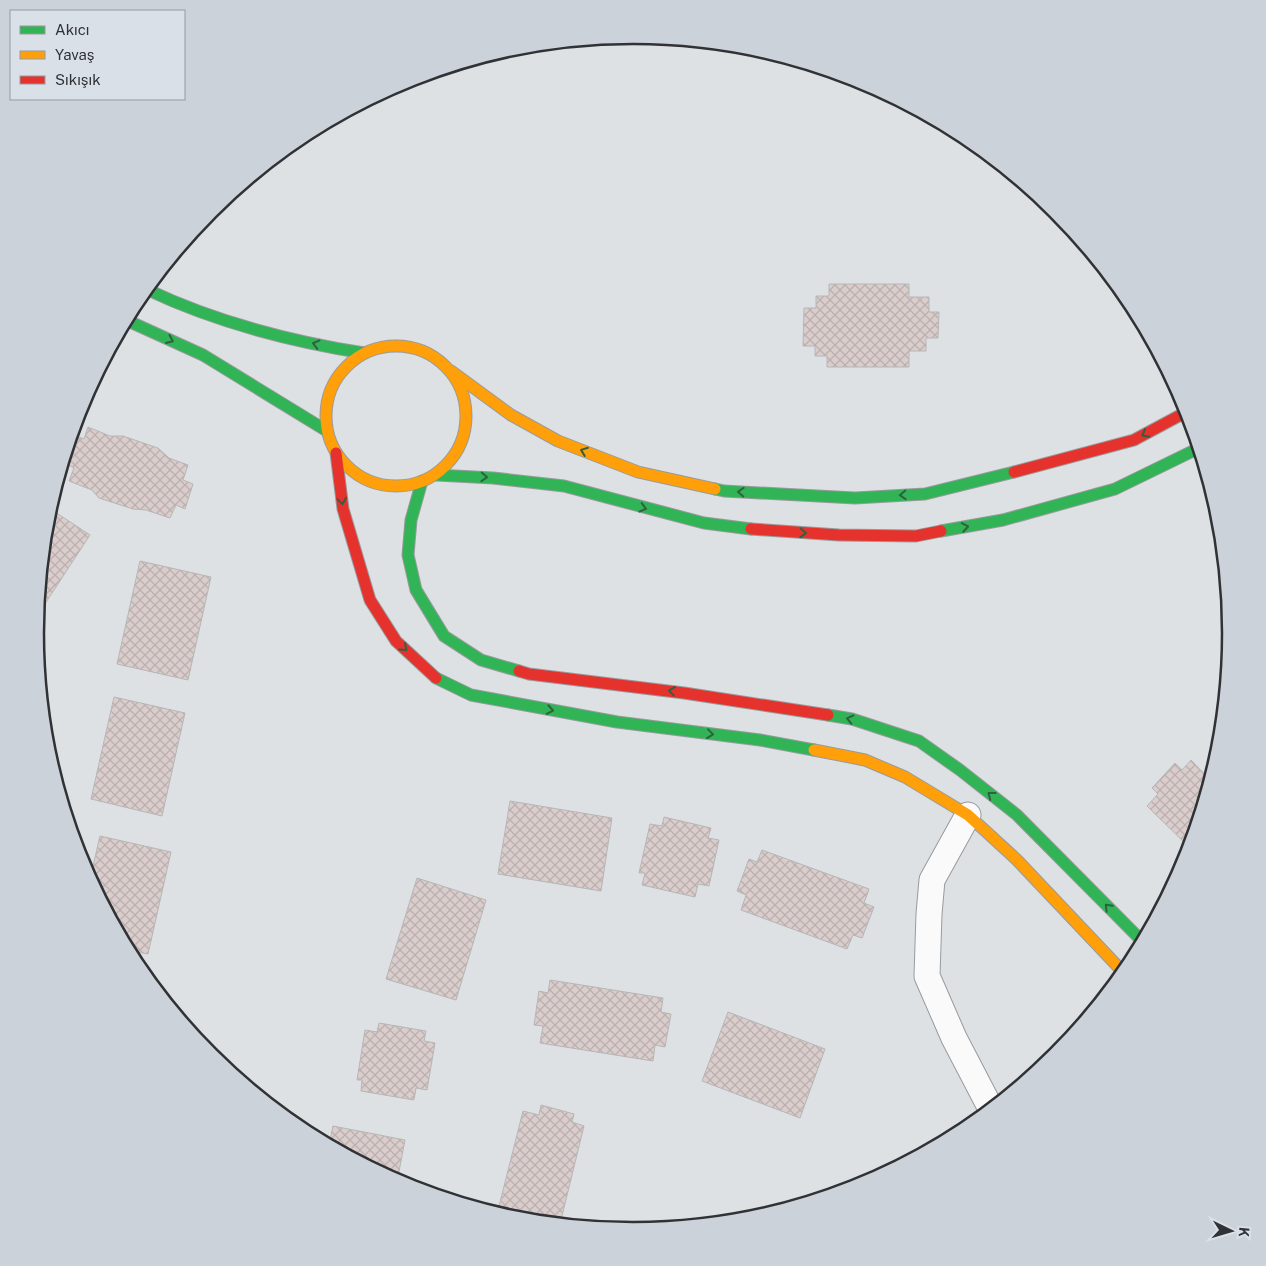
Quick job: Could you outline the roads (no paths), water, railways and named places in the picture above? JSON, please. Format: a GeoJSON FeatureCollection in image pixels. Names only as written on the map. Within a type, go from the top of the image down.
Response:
{"type":"FeatureCollection","features":[{"type":"Feature","properties":{"kind":"street"},"geometry":{"type":"LineString","coordinates":[[153,292],[237,325],[331,348],[364,353]]}},
{"type":"Feature","properties":{"kind":"street"},"geometry":{"type":"LineString","coordinates":[[132,323],[203,355],[327,431]]}},
{"type":"Feature","properties":{"kind":"street"},"geometry":{"type":"LineString","coordinates":[[1118,967],[1018,860],[968,815],[905,777],[865,760],[760,740],[617,722],[471,696],[439,680],[396,641],[370,600],[343,509],[336,453],[327,431],[326,409],[332,387],[345,367],[364,353],[387,346],[411,347],[433,356],[511,415],[558,441],[638,472],[724,491],[855,498],[926,494],[1036,467],[1134,440],[1180,415]]}},
{"type":"Feature","properties":{"kind":"street"},"geometry":{"type":"LineString","coordinates":[[336,453],[350,470],[370,482],[392,487],[415,484],[436,475],[452,460],[463,439],[466,416],[462,392],[451,371]]}},
{"type":"Feature","properties":{"kind":"street"},"geometry":{"type":"LineString","coordinates":[[436,475],[494,478],[564,486],[704,523],[763,531],[838,535],[916,536],[1003,520],[1115,489],[1193,451]]}},
{"type":"Feature","properties":{"kind":"street"},"geometry":{"type":"LineString","coordinates":[[422,481],[411,520],[408,555],[416,590],[444,636],[481,660],[529,674],[684,693],[852,719],[919,741],[1017,815],[1138,937]]}},
{"type":"Feature","properties":{"kind":"street"},"geometry":{"type":"LineString","coordinates":[[968,815],[932,880],[927,976],[954,1038],[988,1103]]}}]}
